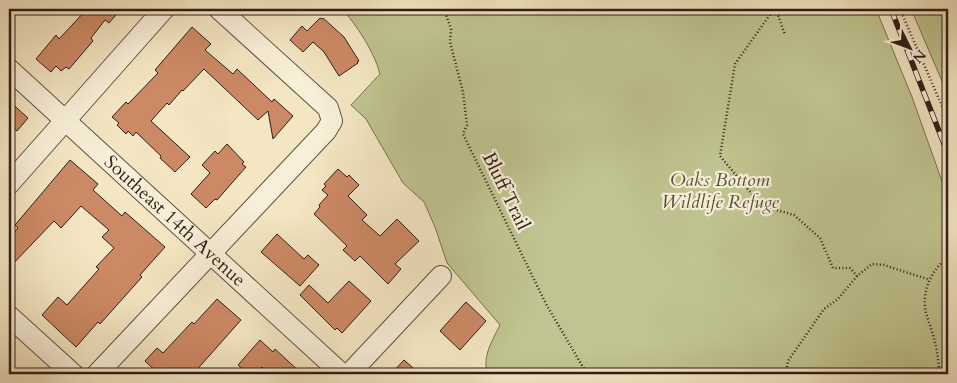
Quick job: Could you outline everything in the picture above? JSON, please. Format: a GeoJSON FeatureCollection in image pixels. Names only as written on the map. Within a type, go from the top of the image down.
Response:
{"type":"FeatureCollection","features":[{"type":"Feature","properties":{"kind":"street"},"geometry":{"type":"LineString","coordinates":[[9,184],[164,9]]}},
{"type":"Feature","properties":{"kind":"street"},"geometry":{"type":"LineString","coordinates":[[97,374],[326,131],[332,121],[328,108],[219,9]]}},
{"type":"Feature","properties":{"kind":"street","name":"Southeast 14th Avenue"},"geometry":{"type":"LineString","coordinates":[[9,69],[342,374]]}},
{"type":"Feature","properties":{"kind":"street"},"geometry":{"type":"LineString","coordinates":[[349,374],[441,276]]}},
{"type":"Feature","properties":{"kind":"street"},"geometry":{"type":"LineString","coordinates":[[9,316],[73,374]]}},
{"type":"Feature","properties":{"kind":"path","name":"Bluff Trail"},"geometry":{"type":"LineString","coordinates":[[444,9],[451,29],[450,42],[463,92],[467,125],[463,134],[546,304],[587,374]]}},
{"type":"Feature","properties":{"kind":"path"},"geometry":{"type":"LineString","coordinates":[[775,9],[785,35]]}},
{"type":"Feature","properties":{"kind":"path"},"geometry":{"type":"LineString","coordinates":[[775,9],[735,64],[720,156],[762,206],[794,215],[820,238],[833,268],[850,268],[857,276]]}},
{"type":"Feature","properties":{"kind":"path"},"geometry":{"type":"LineString","coordinates":[[900,9],[948,120]]}},
{"type":"Feature","properties":{"kind":"path"},"geometry":{"type":"LineString","coordinates":[[940,374],[936,344],[925,311],[926,295],[930,280],[939,266],[948,258]]}},
{"type":"Feature","properties":{"kind":"path"},"geometry":{"type":"LineString","coordinates":[[786,374],[788,361],[824,309],[838,299],[857,276],[872,264],[884,265],[930,280]]}},
{"type":"Feature","properties":{"kind":"green space","name":"Oaks Bottom Wildlife Refuge"},"geometry":{"type":"Polygon","coordinates":[[[342,9],[876,9],[912,97],[948,198],[948,374],[488,374],[486,368],[487,355],[500,325],[447,263],[424,202],[403,183],[366,119],[351,105],[380,74],[374,57],[364,39],[342,9]]]}},
{"type":"Feature","properties":{"kind":"green space"},"geometry":{"type":"Polygon","coordinates":[[[911,9],[948,9],[948,95],[911,9]]]}},
{"type":"Feature","properties":{"kind":"building"},"geometry":{"type":"Polygon","coordinates":[[[87,9],[121,9],[109,23],[105,20],[91,38],[93,41],[69,69],[66,67],[61,71],[56,66],[51,72],[36,59],[56,35],[59,39],[87,9]]]}},
{"type":"Feature","properties":{"kind":"building"},"geometry":{"type":"Polygon","coordinates":[[[320,18],[323,18],[344,37],[359,61],[339,76],[324,52],[313,42],[303,52],[290,40],[302,26],[307,31],[320,18]]]}},
{"type":"Feature","properties":{"kind":"building"},"geometry":{"type":"Polygon","coordinates":[[[192,27],[211,44],[205,50],[233,74],[237,69],[272,102],[274,99],[293,116],[273,139],[268,111],[258,120],[204,69],[169,105],[167,103],[151,121],[190,157],[175,172],[136,132],[133,136],[128,131],[126,134],[117,125],[119,123],[112,117],[126,102],[128,104],[158,73],[155,70],[192,27]]]}},
{"type":"Feature","properties":{"kind":"building"},"geometry":{"type":"Polygon","coordinates":[[[9,101],[28,118],[17,131],[9,124],[9,101]]]}},
{"type":"Feature","properties":{"kind":"building"},"geometry":{"type":"Polygon","coordinates":[[[227,144],[244,162],[242,164],[246,167],[217,200],[215,199],[206,208],[191,194],[210,173],[202,165],[215,151],[218,154],[227,144]]]}},
{"type":"Feature","properties":{"kind":"building"},"geometry":{"type":"Polygon","coordinates":[[[70,160],[98,184],[93,190],[122,216],[125,212],[165,247],[140,275],[142,277],[100,324],[98,322],[76,347],[42,315],[58,297],[67,305],[99,269],[96,267],[114,248],[102,237],[109,230],[81,206],[61,228],[54,221],[9,268],[9,238],[18,228],[15,225],[70,160]]]}},
{"type":"Feature","properties":{"kind":"building"},"geometry":{"type":"Polygon","coordinates":[[[338,169],[347,177],[349,175],[359,185],[348,196],[367,215],[362,220],[380,236],[397,219],[419,241],[395,264],[401,269],[388,284],[360,256],[355,261],[343,250],[347,246],[314,214],[328,195],[322,190],[326,186],[324,184],[338,169]]]}},
{"type":"Feature","properties":{"kind":"building"},"geometry":{"type":"Polygon","coordinates":[[[277,234],[304,259],[308,255],[319,265],[300,286],[261,252],[277,234]]]}},
{"type":"Feature","properties":{"kind":"building"},"geometry":{"type":"Polygon","coordinates":[[[349,281],[371,301],[342,333],[337,328],[335,330],[300,295],[309,285],[328,303],[349,281]]]}},
{"type":"Feature","properties":{"kind":"building"},"geometry":{"type":"Polygon","coordinates":[[[217,299],[241,320],[193,374],[159,374],[145,361],[157,348],[163,353],[217,299]]]}},
{"type":"Feature","properties":{"kind":"building"},"geometry":{"type":"Polygon","coordinates":[[[466,302],[486,321],[460,350],[440,331],[466,302]]]}},
{"type":"Feature","properties":{"kind":"building"},"geometry":{"type":"Polygon","coordinates":[[[260,340],[273,352],[275,349],[302,374],[269,374],[262,367],[255,374],[248,374],[238,365],[260,340]]]}},
{"type":"Feature","properties":{"kind":"building"},"geometry":{"type":"Polygon","coordinates":[[[404,360],[420,374],[391,374],[404,360]]]}},
{"type":"Feature","properties":{"kind":"railway"},"geometry":{"type":"LineString","coordinates":[[891,9],[948,154]]}}]}
